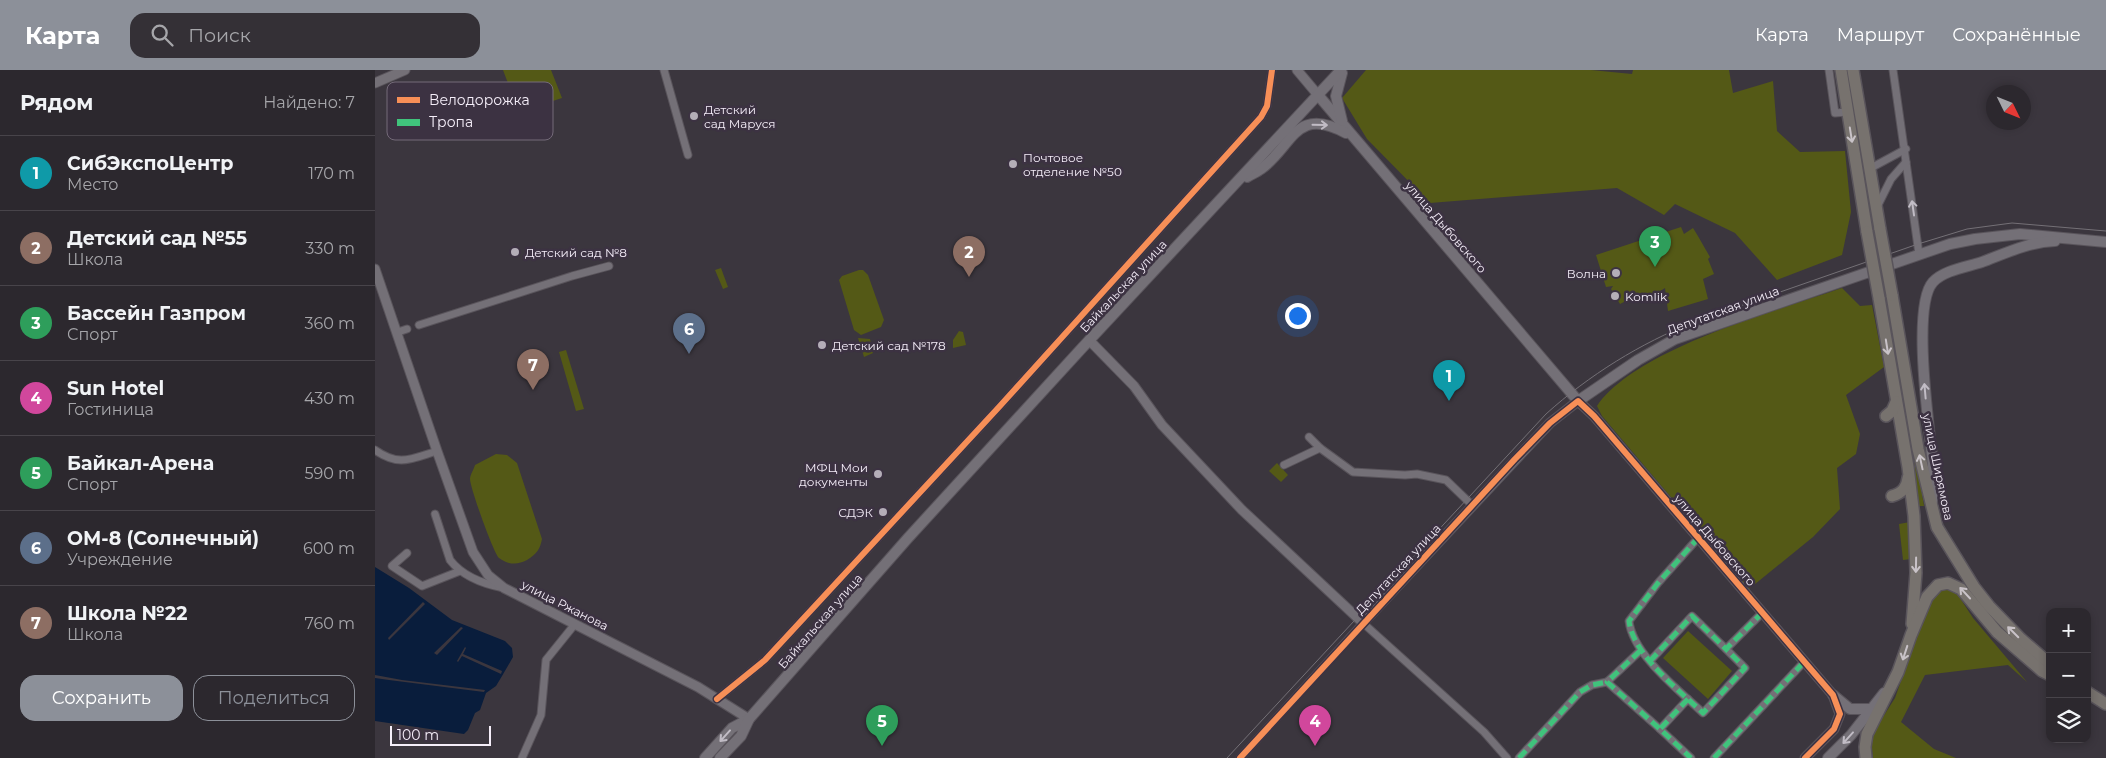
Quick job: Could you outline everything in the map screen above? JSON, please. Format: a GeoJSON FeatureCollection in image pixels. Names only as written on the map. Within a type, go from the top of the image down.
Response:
{"type":"FeatureCollection","features":[{"type":"Feature","properties":{"kind":"main road","name":"Байкальская улица"},"geometry":{"type":"LineString","coordinates":[[720,758],[741,736],[749,719],[908,538],[1089,340],[1342,70]]}},
{"type":"Feature","properties":{"kind":"main road"},"geometry":{"type":"LineString","coordinates":[[1342,70],[1336,96],[1337,107],[1348,132]]}},
{"type":"Feature","properties":{"kind":"main road"},"geometry":{"type":"LineString","coordinates":[[1841,70],[1908,467],[1916,554],[1911,635]]}},
{"type":"Feature","properties":{"kind":"main road"},"geometry":{"type":"LineString","coordinates":[[1853,70],[1876,210]]}},
{"type":"Feature","properties":{"kind":"main road","name":"улица Дыбовского"},"geometry":{"type":"LineString","coordinates":[[1318,95],[1578,401]]}},
{"type":"Feature","properties":{"kind":"main road"},"geometry":{"type":"LineString","coordinates":[[1239,181],[1262,169],[1293,134],[1302,128],[1324,124],[1348,132]]}},
{"type":"Feature","properties":{"kind":"main road"},"geometry":{"type":"LineString","coordinates":[[1860,187],[1872,184]]}},
{"type":"Feature","properties":{"kind":"main road","name":"улица Ширямова"},"geometry":{"type":"LineString","coordinates":[[1876,210],[1918,449],[1940,534],[1979,594],[2004,623],[2046,660]]}},
{"type":"Feature","properties":{"kind":"main road","name":"Депутатская улица"},"geometry":{"type":"LineString","coordinates":[[1578,401],[1638,360],[1675,339],[1919,254],[1975,239],[2026,234],[2106,242]]}},
{"type":"Feature","properties":{"kind":"main road"},"geometry":{"type":"LineString","coordinates":[[1975,239],[1997,242],[1998,248],[1990,258]]}},
{"type":"Feature","properties":{"kind":"main road"},"geometry":{"type":"LineString","coordinates":[[1932,509],[1933,468],[1923,368],[1924,321],[1930,286],[1945,274],[2011,250],[2043,242],[2092,241]]}},
{"type":"Feature","properties":{"kind":"main road"},"geometry":{"type":"LineString","coordinates":[[1886,416],[1892,411],[1896,402]]}},
{"type":"Feature","properties":{"kind":"main road"},"geometry":{"type":"LineString","coordinates":[[1893,496],[1907,486],[1908,467]]}},
{"type":"Feature","properties":{"kind":"main road"},"geometry":{"type":"LineString","coordinates":[[1866,758],[1865,738],[1898,672],[1911,635],[1931,591],[1941,584],[1951,584],[1964,592],[1988,623],[2046,673]]}},
{"type":"Feature","properties":{"kind":"main road"},"geometry":{"type":"LineString","coordinates":[[1828,758],[1872,709],[1898,672]]}},
{"type":"Feature","properties":{"kind":"main road"},"geometry":{"type":"LineString","coordinates":[[1833,695],[1850,709],[1872,709]]}},
{"type":"Feature","properties":{"kind":"main road"},"geometry":{"type":"LineString","coordinates":[[2091,695],[2106,704]]}},
{"type":"Feature","properties":{"kind":"main road","name":"Байкальская улица"},"geometry":{"type":"LineString","coordinates":[[705,758],[732,728],[749,719]]}},
{"type":"Feature","properties":{"kind":"street"},"geometry":{"type":"LineString","coordinates":[[375,83],[405,70]]}},
{"type":"Feature","properties":{"kind":"street"},"geometry":{"type":"LineString","coordinates":[[664,70],[688,155]]}},
{"type":"Feature","properties":{"kind":"street"},"geometry":{"type":"LineString","coordinates":[[717,699],[765,660],[999,407],[1261,117],[1267,106],[1272,70]]}},
{"type":"Feature","properties":{"kind":"street","name":"улица Дыбовского"},"geometry":{"type":"LineString","coordinates":[[1297,70],[1318,95]]}},
{"type":"Feature","properties":{"kind":"street"},"geometry":{"type":"LineString","coordinates":[[1829,70],[1835,113],[1847,112]]}},
{"type":"Feature","properties":{"kind":"street"},"geometry":{"type":"LineString","coordinates":[[1893,70],[1906,149],[1906,162],[1919,254]]}},
{"type":"Feature","properties":{"kind":"street"},"geometry":{"type":"LineString","coordinates":[[1869,169],[1906,149]]}},
{"type":"Feature","properties":{"kind":"street"},"geometry":{"type":"LineString","coordinates":[[1876,210],[1891,179],[1906,162]]}},
{"type":"Feature","properties":{"kind":"street"},"geometry":{"type":"LineString","coordinates":[[419,325],[571,276],[609,266]]}},
{"type":"Feature","properties":{"kind":"street","name":"улица Ржанова"},"geometry":{"type":"LineString","coordinates":[[375,269],[402,330],[437,451],[473,552],[489,575],[504,588],[717,699],[749,719]]}},
{"type":"Feature","properties":{"kind":"street"},"geometry":{"type":"LineString","coordinates":[[1089,340],[1134,386],[1162,425],[1236,503],[1363,624],[1484,732],[1507,758]]}},
{"type":"Feature","properties":{"kind":"street","name":"улица Дыбовского"},"geometry":{"type":"LineString","coordinates":[[1578,401],[1594,416],[1699,537],[1833,695]]}},
{"type":"Feature","properties":{"kind":"street","name":"Депутатская улица"},"geometry":{"type":"LineString","coordinates":[[1240,758],[1472,505],[1550,423],[1578,401]]}},
{"type":"Feature","properties":{"kind":"street"},"geometry":{"type":"LineString","coordinates":[[1309,437],[1320,448],[1353,472],[1417,474],[1446,480],[1472,505]]}},
{"type":"Feature","properties":{"kind":"street"},"geometry":{"type":"LineString","coordinates":[[1283,465],[1320,448]]}},
{"type":"Feature","properties":{"kind":"street"},"geometry":{"type":"LineString","coordinates":[[375,450],[397,462],[437,451]]}},
{"type":"Feature","properties":{"kind":"street"},"geometry":{"type":"LineString","coordinates":[[435,514],[450,560],[460,571],[486,585],[504,588]]}},
{"type":"Feature","properties":{"kind":"street"},"geometry":{"type":"LineString","coordinates":[[1650,662],[1692,616],[1745,668],[1703,713],[1650,662],[1640,651],[1631,633],[1629,621],[1658,583],[1699,537]]}},
{"type":"Feature","properties":{"kind":"street"},"geometry":{"type":"LineString","coordinates":[[407,553],[392,566],[422,586],[460,571]]}},
{"type":"Feature","properties":{"kind":"street"},"geometry":{"type":"LineString","coordinates":[[1726,649],[1762,613]]}},
{"type":"Feature","properties":{"kind":"street"},"geometry":{"type":"LineString","coordinates":[[522,758],[541,715],[547,660],[575,624]]}},
{"type":"Feature","properties":{"kind":"street"},"geometry":{"type":"LineString","coordinates":[[1519,758],[1580,692],[1592,685],[1607,682],[1640,651]]}},
{"type":"Feature","properties":{"kind":"street"},"geometry":{"type":"LineString","coordinates":[[1714,758],[1804,662]]}},
{"type":"Feature","properties":{"kind":"street"},"geometry":{"type":"LineString","coordinates":[[1607,682],[1691,758]]}},
{"type":"Feature","properties":{"kind":"street"},"geometry":{"type":"LineString","coordinates":[[1805,758],[1834,729],[1840,714],[1833,695]]}},
{"type":"Feature","properties":{"kind":"street"},"geometry":{"type":"LineString","coordinates":[[1660,729],[1689,699]]}},
{"type":"Feature","properties":{"kind":"green space"},"geometry":{"type":"Polygon","coordinates":[[[503,70],[551,70],[562,98],[553,101],[553,82],[508,82],[503,70]]]}},
{"type":"Feature","properties":{"kind":"green space"},"geometry":{"type":"Polygon","coordinates":[[[1366,70],[1591,70],[1632,74],[1633,70],[1729,70],[1733,93],[1773,81],[1777,131],[1800,152],[1845,151],[1851,212],[1842,255],[1777,280],[1735,233],[1675,204],[1664,215],[1617,188],[1430,203],[1367,139],[1342,98],[1366,70]]]}},
{"type":"Feature","properties":{"kind":"green space"},"geometry":{"type":"Polygon","coordinates":[[[1845,70],[1850,70],[1865,172],[1862,168],[1845,70]]]}},
{"type":"Feature","properties":{"kind":"green space"},"geometry":{"type":"Polygon","coordinates":[[[1681,227],[1684,234],[1693,228],[1710,257],[1708,259],[1714,274],[1703,279],[1708,299],[1668,311],[1665,288],[1643,302],[1639,294],[1620,304],[1611,289],[1613,286],[1606,287],[1596,255],[1681,227]]]}},
{"type":"Feature","properties":{"kind":"green space"},"geometry":{"type":"Polygon","coordinates":[[[721,268],[728,287],[723,289],[715,270],[721,268]]]}},
{"type":"Feature","properties":{"kind":"green space"},"geometry":{"type":"Polygon","coordinates":[[[863,270],[868,275],[884,320],[881,327],[861,335],[854,330],[839,280],[842,276],[863,270]]]}},
{"type":"Feature","properties":{"kind":"green space"},"geometry":{"type":"Polygon","coordinates":[[[1842,288],[1860,306],[1872,305],[1884,367],[1846,395],[1860,434],[1856,454],[1837,468],[1840,509],[1813,537],[1749,589],[1602,416],[1597,406],[1616,386],[1642,367],[1674,350],[1746,320],[1842,288]]]}},
{"type":"Feature","properties":{"kind":"green space"},"geometry":{"type":"Polygon","coordinates":[[[1891,315],[1924,506],[1919,506],[1893,343],[1891,315]]]}},
{"type":"Feature","properties":{"kind":"green space"},"geometry":{"type":"Polygon","coordinates":[[[959,331],[963,332],[966,345],[953,348],[953,340],[959,331]]]}},
{"type":"Feature","properties":{"kind":"green space"},"geometry":{"type":"Polygon","coordinates":[[[858,338],[870,339],[873,353],[864,357],[858,338]]]}},
{"type":"Feature","properties":{"kind":"green space"},"geometry":{"type":"Polygon","coordinates":[[[566,350],[584,409],[576,411],[559,352],[566,350]]]}},
{"type":"Feature","properties":{"kind":"green space"},"geometry":{"type":"Polygon","coordinates":[[[496,454],[507,455],[517,463],[542,539],[536,553],[520,563],[506,562],[496,554],[471,485],[470,477],[475,465],[496,454]]]}},
{"type":"Feature","properties":{"kind":"green space"},"geometry":{"type":"Polygon","coordinates":[[[1277,463],[1288,475],[1281,482],[1269,471],[1277,463]]]}},
{"type":"Feature","properties":{"kind":"green space"},"geometry":{"type":"Polygon","coordinates":[[[1910,522],[1911,559],[1903,560],[1899,524],[1910,522]]]}},
{"type":"Feature","properties":{"kind":"green space"},"geometry":{"type":"Polygon","coordinates":[[[1944,589],[1958,595],[1973,618],[2027,682],[2008,665],[1925,675],[1901,722],[1934,749],[1956,758],[1873,758],[1871,740],[1876,728],[1895,698],[1930,599],[1938,591],[1944,589]]]}},
{"type":"Feature","properties":{"kind":"green space"},"geometry":{"type":"Polygon","coordinates":[[[1688,631],[1732,671],[1708,699],[1663,658],[1688,631]]]}},
{"type":"Feature","properties":{"kind":"water"},"geometry":{"type":"Polygon","coordinates":[[[375,567],[409,588],[452,620],[505,641],[512,648],[513,657],[496,686],[486,693],[480,710],[475,713],[468,730],[464,734],[375,721],[375,567]]]}},
{"type":"Feature","properties":{"kind":"pier"},"geometry":{"type":"Polygon","coordinates":[[[423,602],[425,604],[389,640],[388,638],[423,602]]]}},
{"type":"Feature","properties":{"kind":"pier"},"geometry":{"type":"Polygon","coordinates":[[[461,627],[463,628],[437,655],[434,653],[461,627]]]}},
{"type":"Feature","properties":{"kind":"pier"},"geometry":{"type":"Polygon","coordinates":[[[465,647],[463,654],[502,671],[501,674],[462,656],[458,662],[465,647]]]}},
{"type":"Feature","properties":{"kind":"pier"},"geometry":{"type":"Polygon","coordinates":[[[375,675],[485,690],[484,692],[389,680],[375,678],[375,675]]]}},
{"type":"Feature","properties":{"kind":"tram line"},"geometry":{"type":"LineString","coordinates":[[1227,758],[1546,414],[1580,386],[1616,361],[1674,330],[1694,322],[1918,244],[1967,229],[2012,223],[2106,231]]}},
{"type":"Feature","properties":{"kind":"marked path"},"geometry":{"type":"LineString","coordinates":[[1699,537],[1658,583],[1629,621],[1632,634],[1648,659],[1670,683],[1703,713],[1745,668],[1726,649],[1762,613]]}},
{"type":"Feature","properties":{"kind":"marked path"},"geometry":{"type":"LineString","coordinates":[[1650,661],[1692,616],[1726,649]]}},
{"type":"Feature","properties":{"kind":"marked path"},"geometry":{"type":"LineString","coordinates":[[1640,651],[1607,682],[1660,729]]}},
{"type":"Feature","properties":{"kind":"marked path"},"geometry":{"type":"LineString","coordinates":[[1714,758],[1804,662]]}},
{"type":"Feature","properties":{"kind":"marked path"},"geometry":{"type":"LineString","coordinates":[[1519,758],[1580,692],[1592,685],[1607,682]]}},
{"type":"Feature","properties":{"kind":"marked path"},"geometry":{"type":"LineString","coordinates":[[1688,699],[1660,729],[1691,758]]}},
{"type":"Feature","properties":{"kind":"cycle path"},"geometry":{"type":"LineString","coordinates":[[717,699],[765,660],[999,407],[1261,117],[1267,106],[1272,70]]}},
{"type":"Feature","properties":{"kind":"cycle path"},"geometry":{"type":"LineString","coordinates":[[1240,758],[1515,459],[1550,423],[1578,401],[1594,416],[1833,695],[1840,714],[1834,729],[1805,758]]}},
{"type":"Feature","properties":{"kind":"place","name":"Детский сад Маруся"},"geometry":{"type":"Point","coordinates":[694,116]}},
{"type":"Feature","properties":{"kind":"place","name":"Почтовое отделение №50"},"geometry":{"type":"Point","coordinates":[1013,164]}},
{"type":"Feature","properties":{"kind":"place","name":"Детский сад №8"},"geometry":{"type":"Point","coordinates":[515,252]}},
{"type":"Feature","properties":{"kind":"place","name":"Бассейн Газпром"},"geometry":{"type":"Point","coordinates":[1655,267]}},
{"type":"Feature","properties":{"kind":"place","name":"Волна"},"geometry":{"type":"Point","coordinates":[1616,273]}},
{"type":"Feature","properties":{"kind":"place","name":"Детский сад №55"},"geometry":{"type":"Point","coordinates":[969,277]}},
{"type":"Feature","properties":{"kind":"place","name":"Komlik"},"geometry":{"type":"Point","coordinates":[1615,296]}},
{"type":"Feature","properties":{"kind":"place","name":"Детский сад №178"},"geometry":{"type":"Point","coordinates":[822,345]}},
{"type":"Feature","properties":{"kind":"place","name":"ОМ-8 (Солнечный)"},"geometry":{"type":"Point","coordinates":[689,354]}},
{"type":"Feature","properties":{"kind":"place","name":"Школа №22"},"geometry":{"type":"Point","coordinates":[533,390]}},
{"type":"Feature","properties":{"kind":"place","name":"СибЭкспоЦентр"},"geometry":{"type":"Point","coordinates":[1449,401]}},
{"type":"Feature","properties":{"kind":"place","name":"МФЦ Мои документы"},"geometry":{"type":"Point","coordinates":[878,474]}},
{"type":"Feature","properties":{"kind":"place","name":"СДЭК"},"geometry":{"type":"Point","coordinates":[883,512]}},
{"type":"Feature","properties":{"kind":"place","name":"Байкал-Арена"},"geometry":{"type":"Point","coordinates":[882,746]}},
{"type":"Feature","properties":{"kind":"place","name":"Sun Hotel"},"geometry":{"type":"Point","coordinates":[1315,746]}}]}
